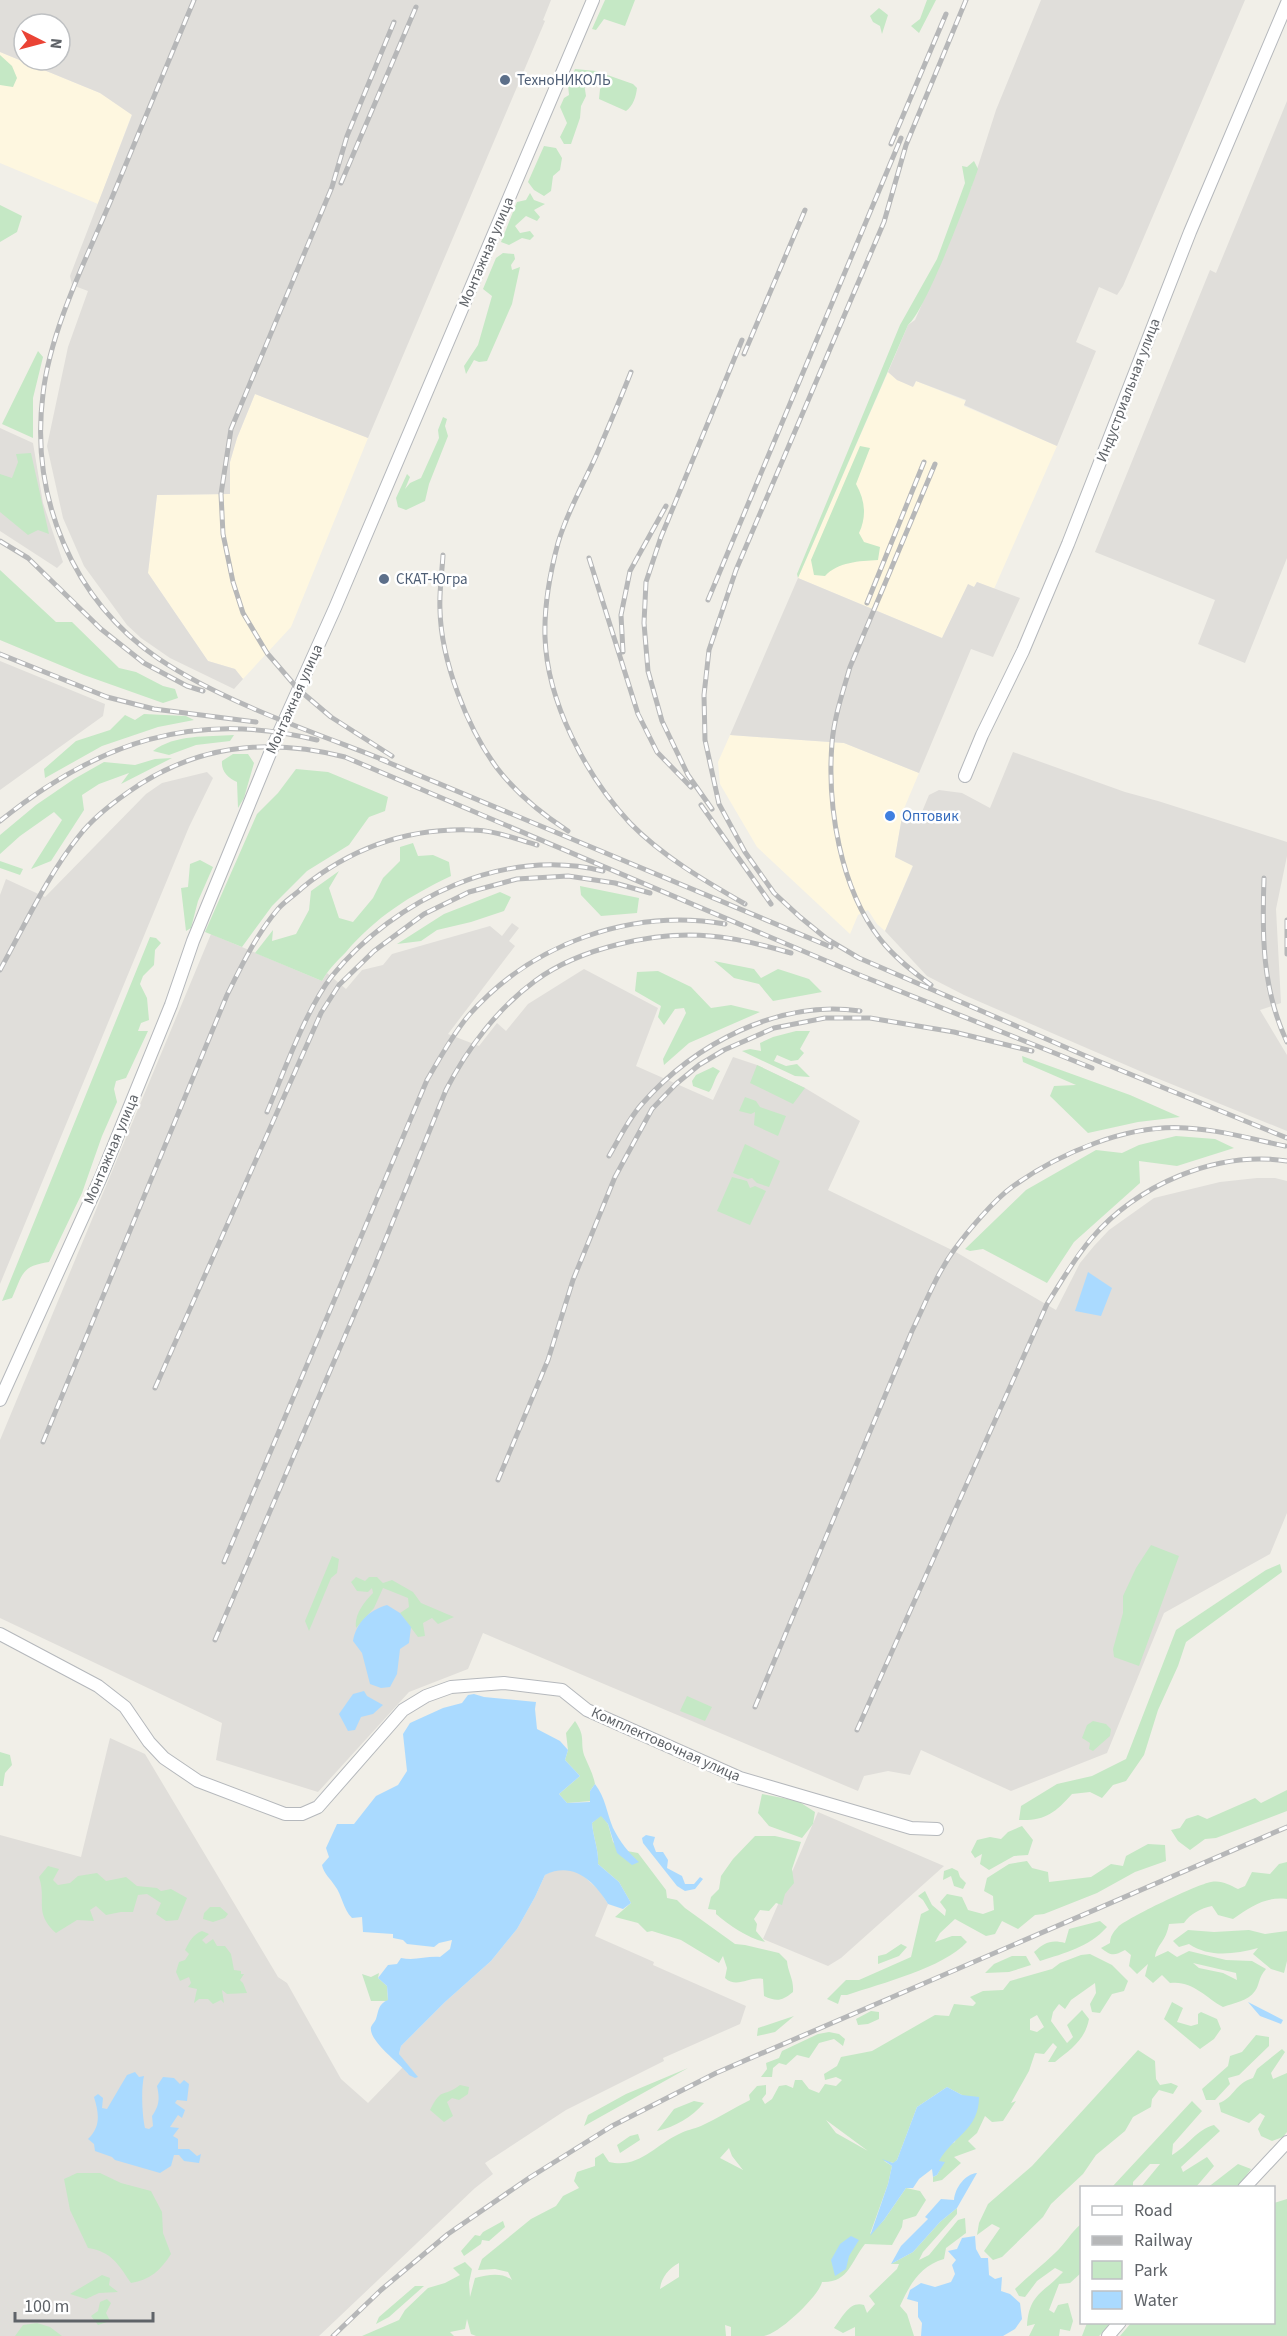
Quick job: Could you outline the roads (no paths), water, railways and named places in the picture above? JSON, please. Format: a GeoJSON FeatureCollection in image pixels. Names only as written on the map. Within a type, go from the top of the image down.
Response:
{"type":"FeatureCollection","features":[{"type":"Feature","properties":{"kind":"street","name":"Монтажная улица"},"geometry":{"type":"LineString","coordinates":[[0,1400],[101,1177],[171,1005],[193,941],[273,746],[339,599],[593,0]]}},
{"type":"Feature","properties":{"kind":"street","name":"Индустриальная улица"},"geometry":{"type":"LineString","coordinates":[[965,776],[982,735],[1023,651],[1068,544],[1187,240],[1287,3]]}},
{"type":"Feature","properties":{"kind":"street","name":"Комплектовочная улица"},"geometry":{"type":"LineString","coordinates":[[0,1634],[98,1686],[125,1707],[149,1742],[181,1771],[198,1781],[285,1814],[302,1814],[318,1807],[404,1710],[426,1696],[451,1687],[504,1683],[562,1690],[587,1710],[740,1778],[911,1828],[937,1829]]}},
{"type":"Feature","properties":{"kind":"street"},"geometry":{"type":"LineString","coordinates":[[1245,2186],[1287,2142]]}},
{"type":"Feature","properties":{"kind":"street"},"geometry":{"type":"LineString","coordinates":[[1108,2336],[1118,2324]]}},
{"type":"Feature","properties":{"kind":"water"},"geometry":{"type":"Polygon","coordinates":[[[1088,1272],[1112,1288],[1101,1316],[1075,1311],[1088,1272]]]}},
{"type":"Feature","properties":{"kind":"water"},"geometry":{"type":"Polygon","coordinates":[[[387,1605],[400,1613],[411,1627],[409,1643],[400,1649],[397,1674],[390,1687],[381,1688],[370,1684],[362,1653],[353,1641],[357,1628],[364,1618],[387,1605]]]}},
{"type":"Feature","properties":{"kind":"water"},"geometry":{"type":"Polygon","coordinates":[[[364,1691],[367,1696],[383,1705],[373,1714],[361,1717],[355,1730],[348,1731],[339,1714],[353,1694],[364,1691]]]}},
{"type":"Feature","properties":{"kind":"water"},"geometry":{"type":"Polygon","coordinates":[[[468,1695],[536,1702],[537,1729],[560,1741],[568,1750],[565,1760],[580,1776],[559,1794],[567,1803],[590,1802],[590,1791],[595,1784],[604,1800],[616,1833],[624,1847],[639,1862],[632,1865],[617,1853],[608,1824],[601,1816],[592,1823],[598,1864],[619,1882],[631,1903],[623,1909],[608,1904],[589,1881],[574,1872],[555,1871],[545,1875],[517,1929],[491,1961],[401,2046],[399,2054],[418,2077],[415,2078],[386,2052],[371,2033],[371,2027],[376,2020],[379,2008],[388,2000],[387,1986],[378,1978],[388,1965],[397,1964],[401,1958],[440,1957],[450,1949],[452,1940],[439,1943],[434,1947],[407,1944],[403,1940],[393,1938],[393,1934],[363,1932],[362,1917],[352,1918],[322,1865],[329,1857],[326,1848],[337,1824],[354,1824],[376,1796],[398,1785],[407,1771],[403,1734],[410,1723],[443,1708],[462,1703],[468,1695]]]}},
{"type":"Feature","properties":{"kind":"water"},"geometry":{"type":"Polygon","coordinates":[[[646,1835],[655,1837],[653,1844],[656,1852],[663,1852],[668,1860],[667,1868],[682,1876],[685,1884],[694,1884],[700,1877],[703,1879],[695,1889],[685,1891],[677,1886],[643,1843],[642,1838],[646,1835]]]}},
{"type":"Feature","properties":{"kind":"water"},"geometry":{"type":"Polygon","coordinates":[[[1248,2002],[1283,2020],[1281,2024],[1260,2016],[1248,2002]]]}},
{"type":"Feature","properties":{"kind":"water"},"geometry":{"type":"Polygon","coordinates":[[[135,2072],[139,2077],[144,2076],[143,2116],[145,2128],[149,2129],[153,2126],[152,2116],[158,2102],[157,2086],[163,2077],[174,2078],[180,2084],[184,2080],[189,2084],[187,2101],[177,2100],[175,2103],[185,2110],[182,2118],[178,2115],[170,2127],[179,2128],[173,2136],[178,2139],[178,2149],[189,2149],[197,2156],[201,2154],[199,2163],[184,2161],[179,2155],[174,2155],[171,2166],[160,2173],[115,2160],[95,2151],[94,2144],[88,2139],[98,2120],[94,2097],[98,2094],[103,2098],[102,2108],[107,2109],[127,2075],[135,2072]]]}},
{"type":"Feature","properties":{"kind":"water"},"geometry":{"type":"Polygon","coordinates":[[[947,2087],[962,2095],[979,2097],[975,2117],[939,2161],[945,2162],[937,2175],[933,2177],[932,2169],[919,2179],[913,2188],[906,2188],[870,2236],[892,2166],[882,2159],[893,2163],[897,2160],[917,2107],[947,2087]]]}},
{"type":"Feature","properties":{"kind":"water"},"geometry":{"type":"Polygon","coordinates":[[[977,2173],[957,2208],[940,2222],[913,2252],[891,2264],[901,2246],[928,2219],[925,2217],[941,2199],[954,2200],[961,2182],[977,2173]]]}},
{"type":"Feature","properties":{"kind":"water"},"geometry":{"type":"Polygon","coordinates":[[[851,2236],[859,2240],[849,2256],[846,2269],[835,2276],[831,2260],[840,2244],[851,2236]]]}},
{"type":"Feature","properties":{"kind":"water"},"geometry":{"type":"Polygon","coordinates":[[[975,2236],[976,2249],[981,2258],[988,2258],[989,2275],[995,2279],[1002,2277],[1001,2291],[1010,2294],[1020,2303],[1022,2319],[1015,2329],[1003,2336],[921,2336],[922,2323],[918,2317],[918,2302],[907,2299],[910,2290],[921,2283],[935,2287],[951,2282],[955,2274],[952,2265],[956,2260],[948,2251],[957,2249],[962,2238],[975,2236]]]}},
{"type":"Feature","properties":{"kind":"railway"},"geometry":{"type":"LineString","coordinates":[[194,0],[80,271],[53,345],[43,394],[41,433],[43,471],[51,508],[64,543],[81,576],[102,607],[129,635],[159,659],[185,675],[241,703],[387,761]]}},
{"type":"Feature","properties":{"kind":"railway"},"geometry":{"type":"LineString","coordinates":[[966,0],[906,145],[884,222],[736,570],[709,650],[704,695],[705,740],[719,804],[745,852],[774,893],[827,939],[859,958],[1088,1057],[1287,1138]]}},
{"type":"Feature","properties":{"kind":"railway"},"geometry":{"type":"LineString","coordinates":[[341,183],[416,7]]}},
{"type":"Feature","properties":{"kind":"railway"},"geometry":{"type":"LineString","coordinates":[[891,144],[946,14]]}},
{"type":"Feature","properties":{"kind":"railway"},"geometry":{"type":"LineString","coordinates":[[392,756],[331,717],[298,689],[267,653],[243,613],[233,582],[223,534],[221,494],[231,429],[332,187],[347,136],[394,22]]}},
{"type":"Feature","properties":{"kind":"railway"},"geometry":{"type":"LineString","coordinates":[[708,600],[901,138]]}},
{"type":"Feature","properties":{"kind":"railway"},"geometry":{"type":"LineString","coordinates":[[744,354],[805,210]]}},
{"type":"Feature","properties":{"kind":"railway"},"geometry":{"type":"LineString","coordinates":[[712,809],[688,775],[662,721],[648,671],[644,623],[646,582],[661,537],[742,340]]}},
{"type":"Feature","properties":{"kind":"railway"},"geometry":{"type":"LineString","coordinates":[[631,372],[558,543],[545,613],[547,662],[561,712],[572,737],[584,761],[614,804],[642,835],[670,857],[745,904]]}},
{"type":"Feature","properties":{"kind":"railway"},"geometry":{"type":"LineString","coordinates":[[867,603],[924,462]]}},
{"type":"Feature","properties":{"kind":"railway"},"geometry":{"type":"LineString","coordinates":[[931,985],[885,946],[866,919],[855,896],[839,846],[834,819],[831,767],[835,724],[850,667],[935,464]]}},
{"type":"Feature","properties":{"kind":"railway"},"geometry":{"type":"LineString","coordinates":[[623,652],[621,615],[630,571],[666,506]]}},
{"type":"Feature","properties":{"kind":"railway"},"geometry":{"type":"LineString","coordinates":[[0,541],[28,558],[101,629],[144,663],[187,686],[203,691]]}},
{"type":"Feature","properties":{"kind":"railway"},"geometry":{"type":"LineString","coordinates":[[443,555],[440,596],[442,630],[445,650],[466,714],[486,752],[504,777],[530,802],[568,831]]}},
{"type":"Feature","properties":{"kind":"railway"},"geometry":{"type":"LineString","coordinates":[[589,558],[638,714],[657,752],[691,787]]}},
{"type":"Feature","properties":{"kind":"railway"},"geometry":{"type":"LineString","coordinates":[[0,654],[107,697],[154,709],[256,722]]}},
{"type":"Feature","properties":{"kind":"railway"},"geometry":{"type":"LineString","coordinates":[[0,821],[36,794],[73,771],[110,753],[148,740],[188,731],[229,729],[272,731],[317,740]]}},
{"type":"Feature","properties":{"kind":"railway"},"geometry":{"type":"LineString","coordinates":[[0,970],[67,851],[90,824],[114,802],[152,777],[178,764],[205,755],[259,747],[287,747],[345,757],[862,976],[1092,1068]]}},
{"type":"Feature","properties":{"kind":"railway"},"geometry":{"type":"LineString","coordinates":[[380,759],[831,947]]}},
{"type":"Feature","properties":{"kind":"railway"},"geometry":{"type":"LineString","coordinates":[[701,805],[771,904]]}},
{"type":"Feature","properties":{"kind":"railway"},"geometry":{"type":"LineString","coordinates":[[43,1442],[227,995],[256,940],[278,909],[302,888],[340,862],[381,843],[402,837],[447,830],[480,830],[537,845]]}},
{"type":"Feature","properties":{"kind":"railway"},"geometry":{"type":"LineString","coordinates":[[267,1112],[296,1041],[322,990],[358,948],[387,924],[419,902],[454,885],[490,873],[528,866],[566,865],[603,871]]}},
{"type":"Feature","properties":{"kind":"railway"},"geometry":{"type":"LineString","coordinates":[[155,1388],[321,1013],[339,985],[374,951],[424,914],[469,892],[517,879],[568,876],[615,883],[650,893]]}},
{"type":"Feature","properties":{"kind":"railway"},"geometry":{"type":"LineString","coordinates":[[1264,878],[1265,962],[1273,1002],[1287,1042]]}},
{"type":"Feature","properties":{"kind":"railway"},"geometry":{"type":"LineString","coordinates":[[224,1562],[427,1080],[463,1022],[494,990],[522,968],[553,950],[586,936],[655,921],[690,920],[725,924]]}},
{"type":"Feature","properties":{"kind":"railway"},"geometry":{"type":"LineString","coordinates":[[1287,920],[1287,954]]}},
{"type":"Feature","properties":{"kind":"railway"},"geometry":{"type":"LineString","coordinates":[[215,1640],[374,1268],[446,1090],[484,1030],[521,992],[553,969],[573,959],[619,944],[666,936],[710,936],[750,942],[791,953]]}},
{"type":"Feature","properties":{"kind":"railway"},"geometry":{"type":"LineString","coordinates":[[609,1156],[641,1105],[662,1083],[712,1045],[769,1019],[799,1012],[830,1009],[860,1011]]}},
{"type":"Feature","properties":{"kind":"railway"},"geometry":{"type":"LineString","coordinates":[[498,1480],[548,1360],[573,1280],[615,1177],[652,1109],[676,1084],[699,1065],[724,1050],[774,1028],[825,1018],[870,1018],[954,1032],[1032,1051]]}},
{"type":"Feature","properties":{"kind":"railway"},"geometry":{"type":"LineString","coordinates":[[755,1707],[926,1300],[954,1250],[989,1208],[1012,1187],[1072,1152],[1095,1143],[1141,1131],[1164,1128],[1199,1129],[1285,1146]]}},
{"type":"Feature","properties":{"kind":"railway"},"geometry":{"type":"LineString","coordinates":[[857,1730],[1047,1304],[1091,1239],[1131,1202],[1180,1176],[1233,1161],[1260,1159],[1287,1161]]}},
{"type":"Feature","properties":{"kind":"railway"},"geometry":{"type":"LineString","coordinates":[[333,2336],[381,2290],[448,2234],[529,2178],[612,2126],[716,2073],[1287,1827]]}},
{"type":"Feature","properties":{"kind":"place","name":"ТехноНИКОЛЬ"},"geometry":{"type":"Point","coordinates":[505,80]}},
{"type":"Feature","properties":{"kind":"place","name":"СКАТ-Югра"},"geometry":{"type":"Point","coordinates":[384,579]}},
{"type":"Feature","properties":{"kind":"place","name":"Оптовик"},"geometry":{"type":"Point","coordinates":[890,816]}}]}
